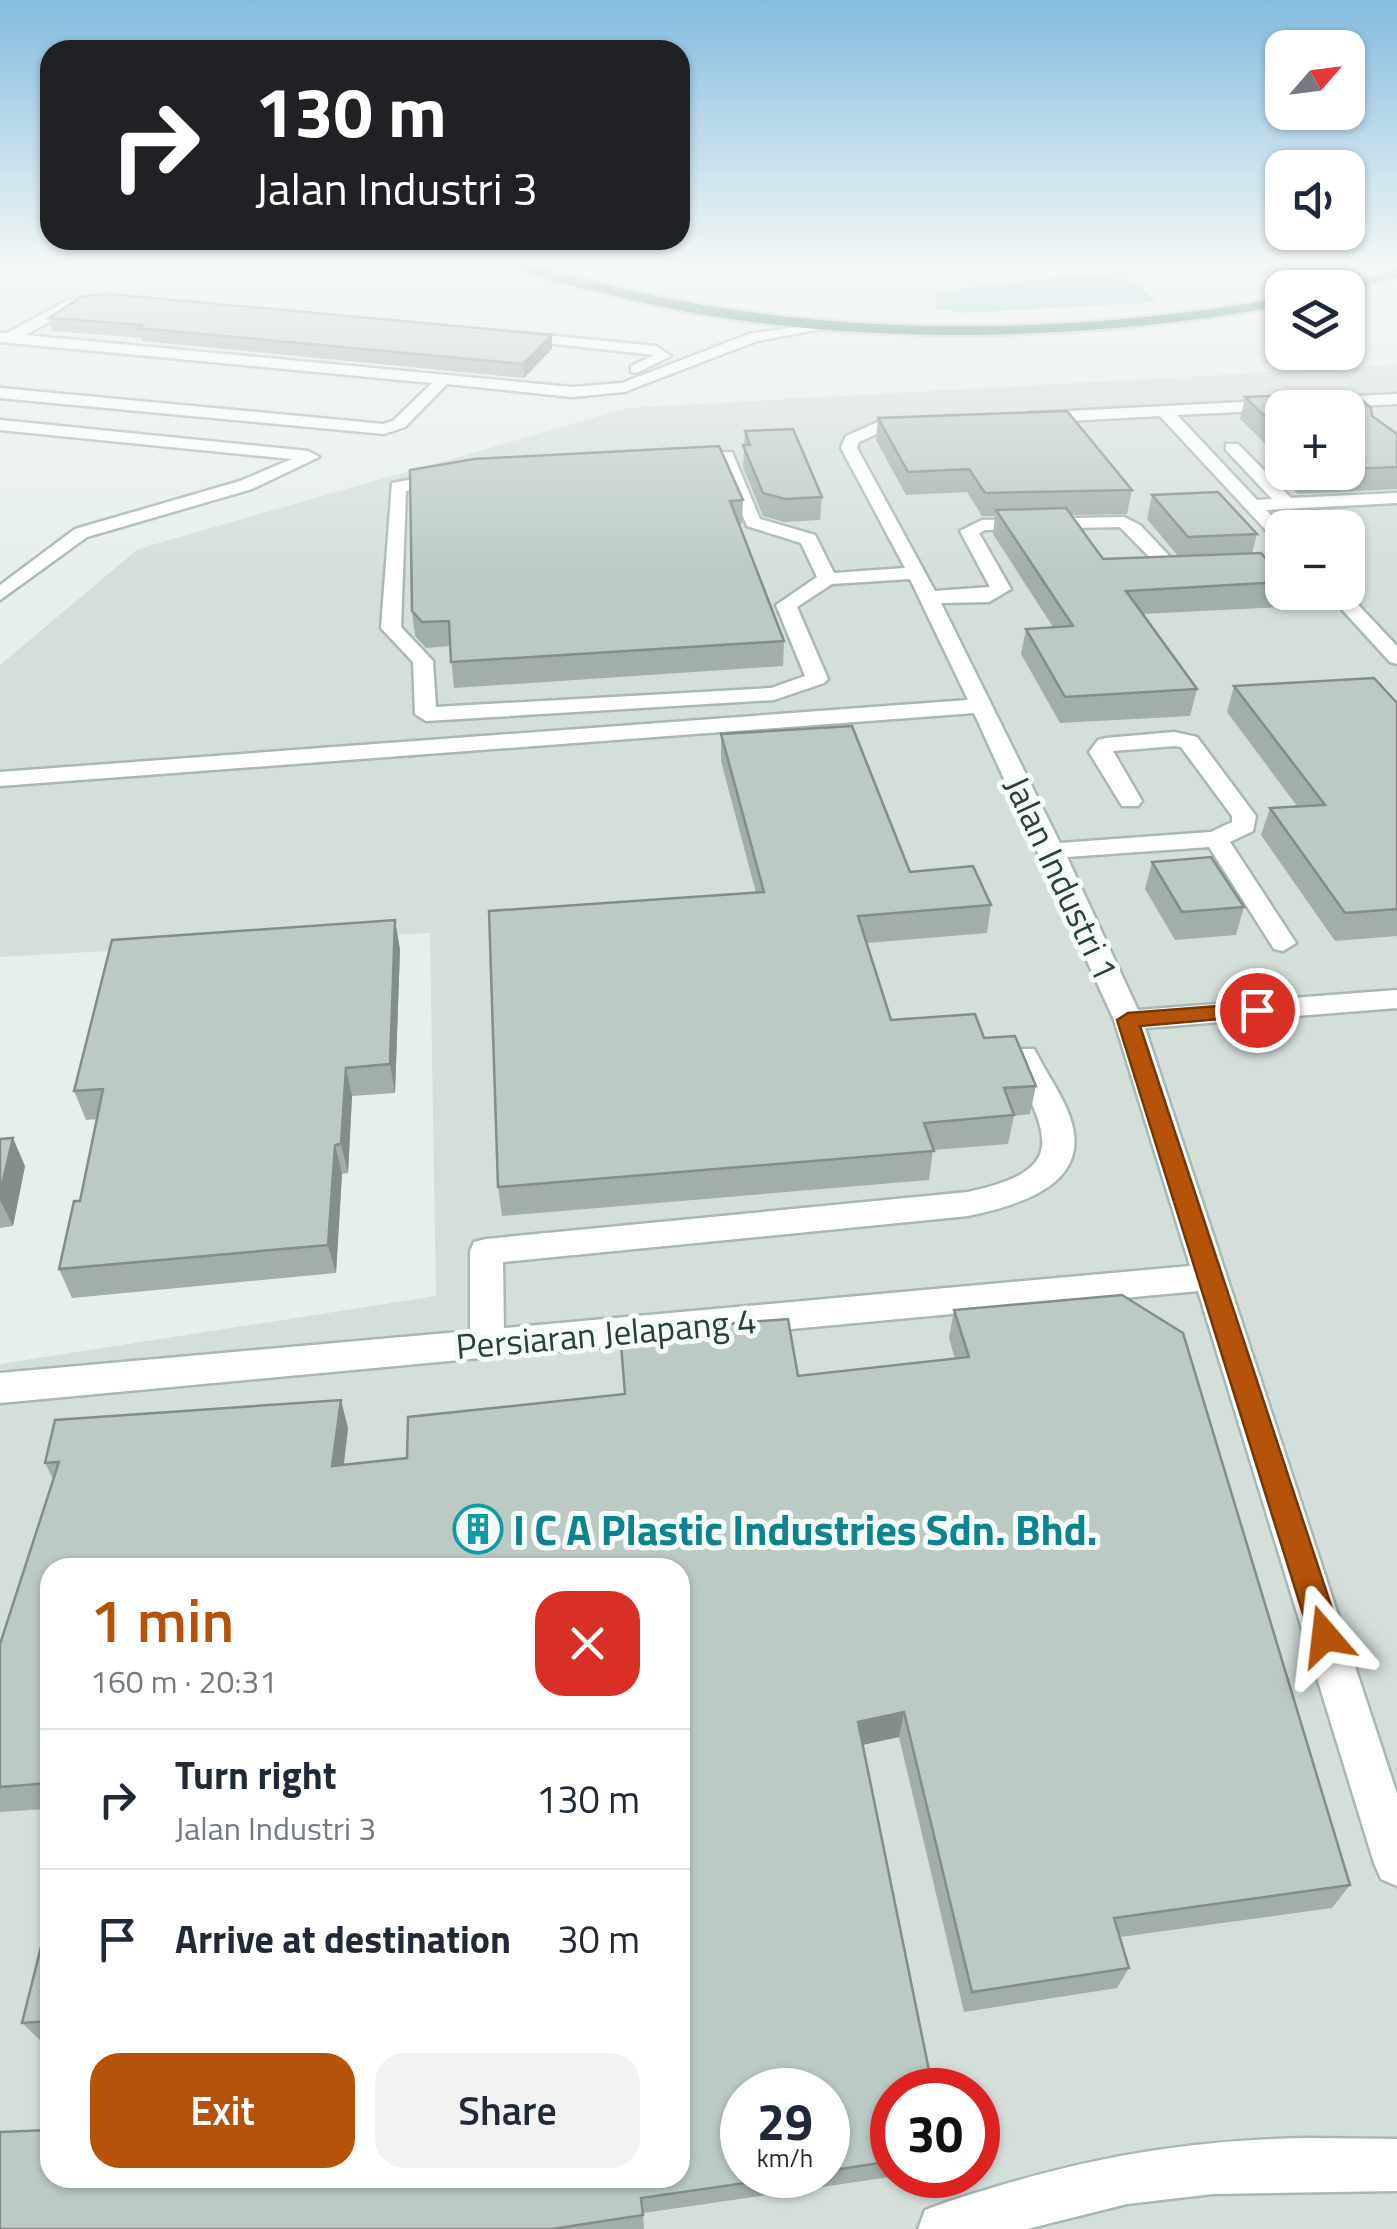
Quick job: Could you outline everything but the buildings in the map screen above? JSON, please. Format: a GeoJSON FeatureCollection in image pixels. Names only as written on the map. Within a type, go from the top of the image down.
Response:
{"type":"FeatureCollection","features":[{"type":"Feature","properties":{"kind":"street"},"geometry":{"type":"LineString","coordinates":[[343,369],[583,391],[624,387],[668,369]]}},
{"type":"Feature","properties":{"kind":"street"},"geometry":{"type":"LineString","coordinates":[[583,391],[634,369]]}},
{"type":"Feature","properties":{"kind":"street"},"geometry":{"type":"LineString","coordinates":[[0,393],[384,429],[399,424],[445,378]]}},
{"type":"Feature","properties":{"kind":"street"},"geometry":{"type":"LineString","coordinates":[[1009,419],[1397,399]]}},
{"type":"Feature","properties":{"kind":"street"},"geometry":{"type":"LineString","coordinates":[[1164,411],[1265,518]]}},
{"type":"Feature","properties":{"kind":"street"},"geometry":{"type":"LineString","coordinates":[[1064,416],[1082,438]]}},
{"type":"Feature","properties":{"kind":"street","name":"Jalan Industri 1"},"geometry":{"type":"LineString","coordinates":[[936,422],[878,427],[852,439],[849,448],[917,573],[1052,850],[1128,1020],[1396,1856]]}},
{"type":"Feature","properties":{"kind":"street"},"geometry":{"type":"LineString","coordinates":[[0,424],[311,457],[246,484],[81,533],[0,594]]}},
{"type":"Feature","properties":{"kind":"street"},"geometry":{"type":"LineString","coordinates":[[1232,447],[1286,503]]}},
{"type":"Feature","properties":{"kind":"street"},"geometry":{"type":"LineString","coordinates":[[827,579],[809,539],[753,522],[726,456],[511,466],[398,487],[391,628],[423,661],[426,714],[774,694],[818,679],[786,605],[827,579],[917,573]]}},
{"type":"Feature","properties":{"kind":"street"},"geometry":{"type":"LineString","coordinates":[[1252,505],[1397,498]]}},
{"type":"Feature","properties":{"kind":"street"},"geometry":{"type":"LineString","coordinates":[[928,597],[988,596],[1001,589],[969,531],[982,525],[1112,519],[1133,527],[1173,571],[1218,570]]}},
{"type":"Feature","properties":{"kind":"street"},"geometry":{"type":"LineString","coordinates":[[1353,610],[1397,658]]}},
{"type":"Feature","properties":{"kind":"street"},"geometry":{"type":"LineString","coordinates":[[0,779],[980,706]]}},
{"type":"Feature","properties":{"kind":"street"},"geometry":{"type":"LineString","coordinates":[[1052,850],[1216,838],[1244,826],[1244,816],[1189,742],[1106,745],[1100,752],[1130,801]]}},
{"type":"Feature","properties":{"kind":"street"},"geometry":{"type":"LineString","coordinates":[[1216,838],[1283,943]]}},
{"type":"Feature","properties":{"kind":"street"},"geometry":{"type":"LineString","coordinates":[[1128,1020],[1397,999]]}},
{"type":"Feature","properties":{"kind":"street"},"geometry":{"type":"LineString","coordinates":[[487,1344],[486,1251],[968,1204],[1032,1185],[1052,1164],[1060,1136],[1024,1056]]}},
{"type":"Feature","properties":{"kind":"street","name":"Persiaran Jelapang 4"},"geometry":{"type":"LineString","coordinates":[[0,1388],[1212,1278]]}},
{"type":"Feature","properties":{"kind":"street"},"geometry":{"type":"LineString","coordinates":[[944,2229],[998,2211],[1150,2174],[1320,2162],[1397,2166]]}},
{"type":"Feature","properties":{"kind":"shaded area"},"geometry":{"type":"Polygon","coordinates":[[[1397,369],[1397,2229],[0,2229],[0,1364],[436,1296],[430,933],[0,957],[0,665],[138,549],[628,408],[1308,370],[1397,369]]]}},
{"type":"Feature","properties":{"kind":"place","name":"I C A Plastic Industries Sdn. Bhd."},"geometry":{"type":"Point","coordinates":[478,1529]}},
{"type":"Feature","properties":{"kind":"route"},"geometry":{"type":"LineString","coordinates":[[1257,1010],[1128,1020],[1325,1636]]}}]}
